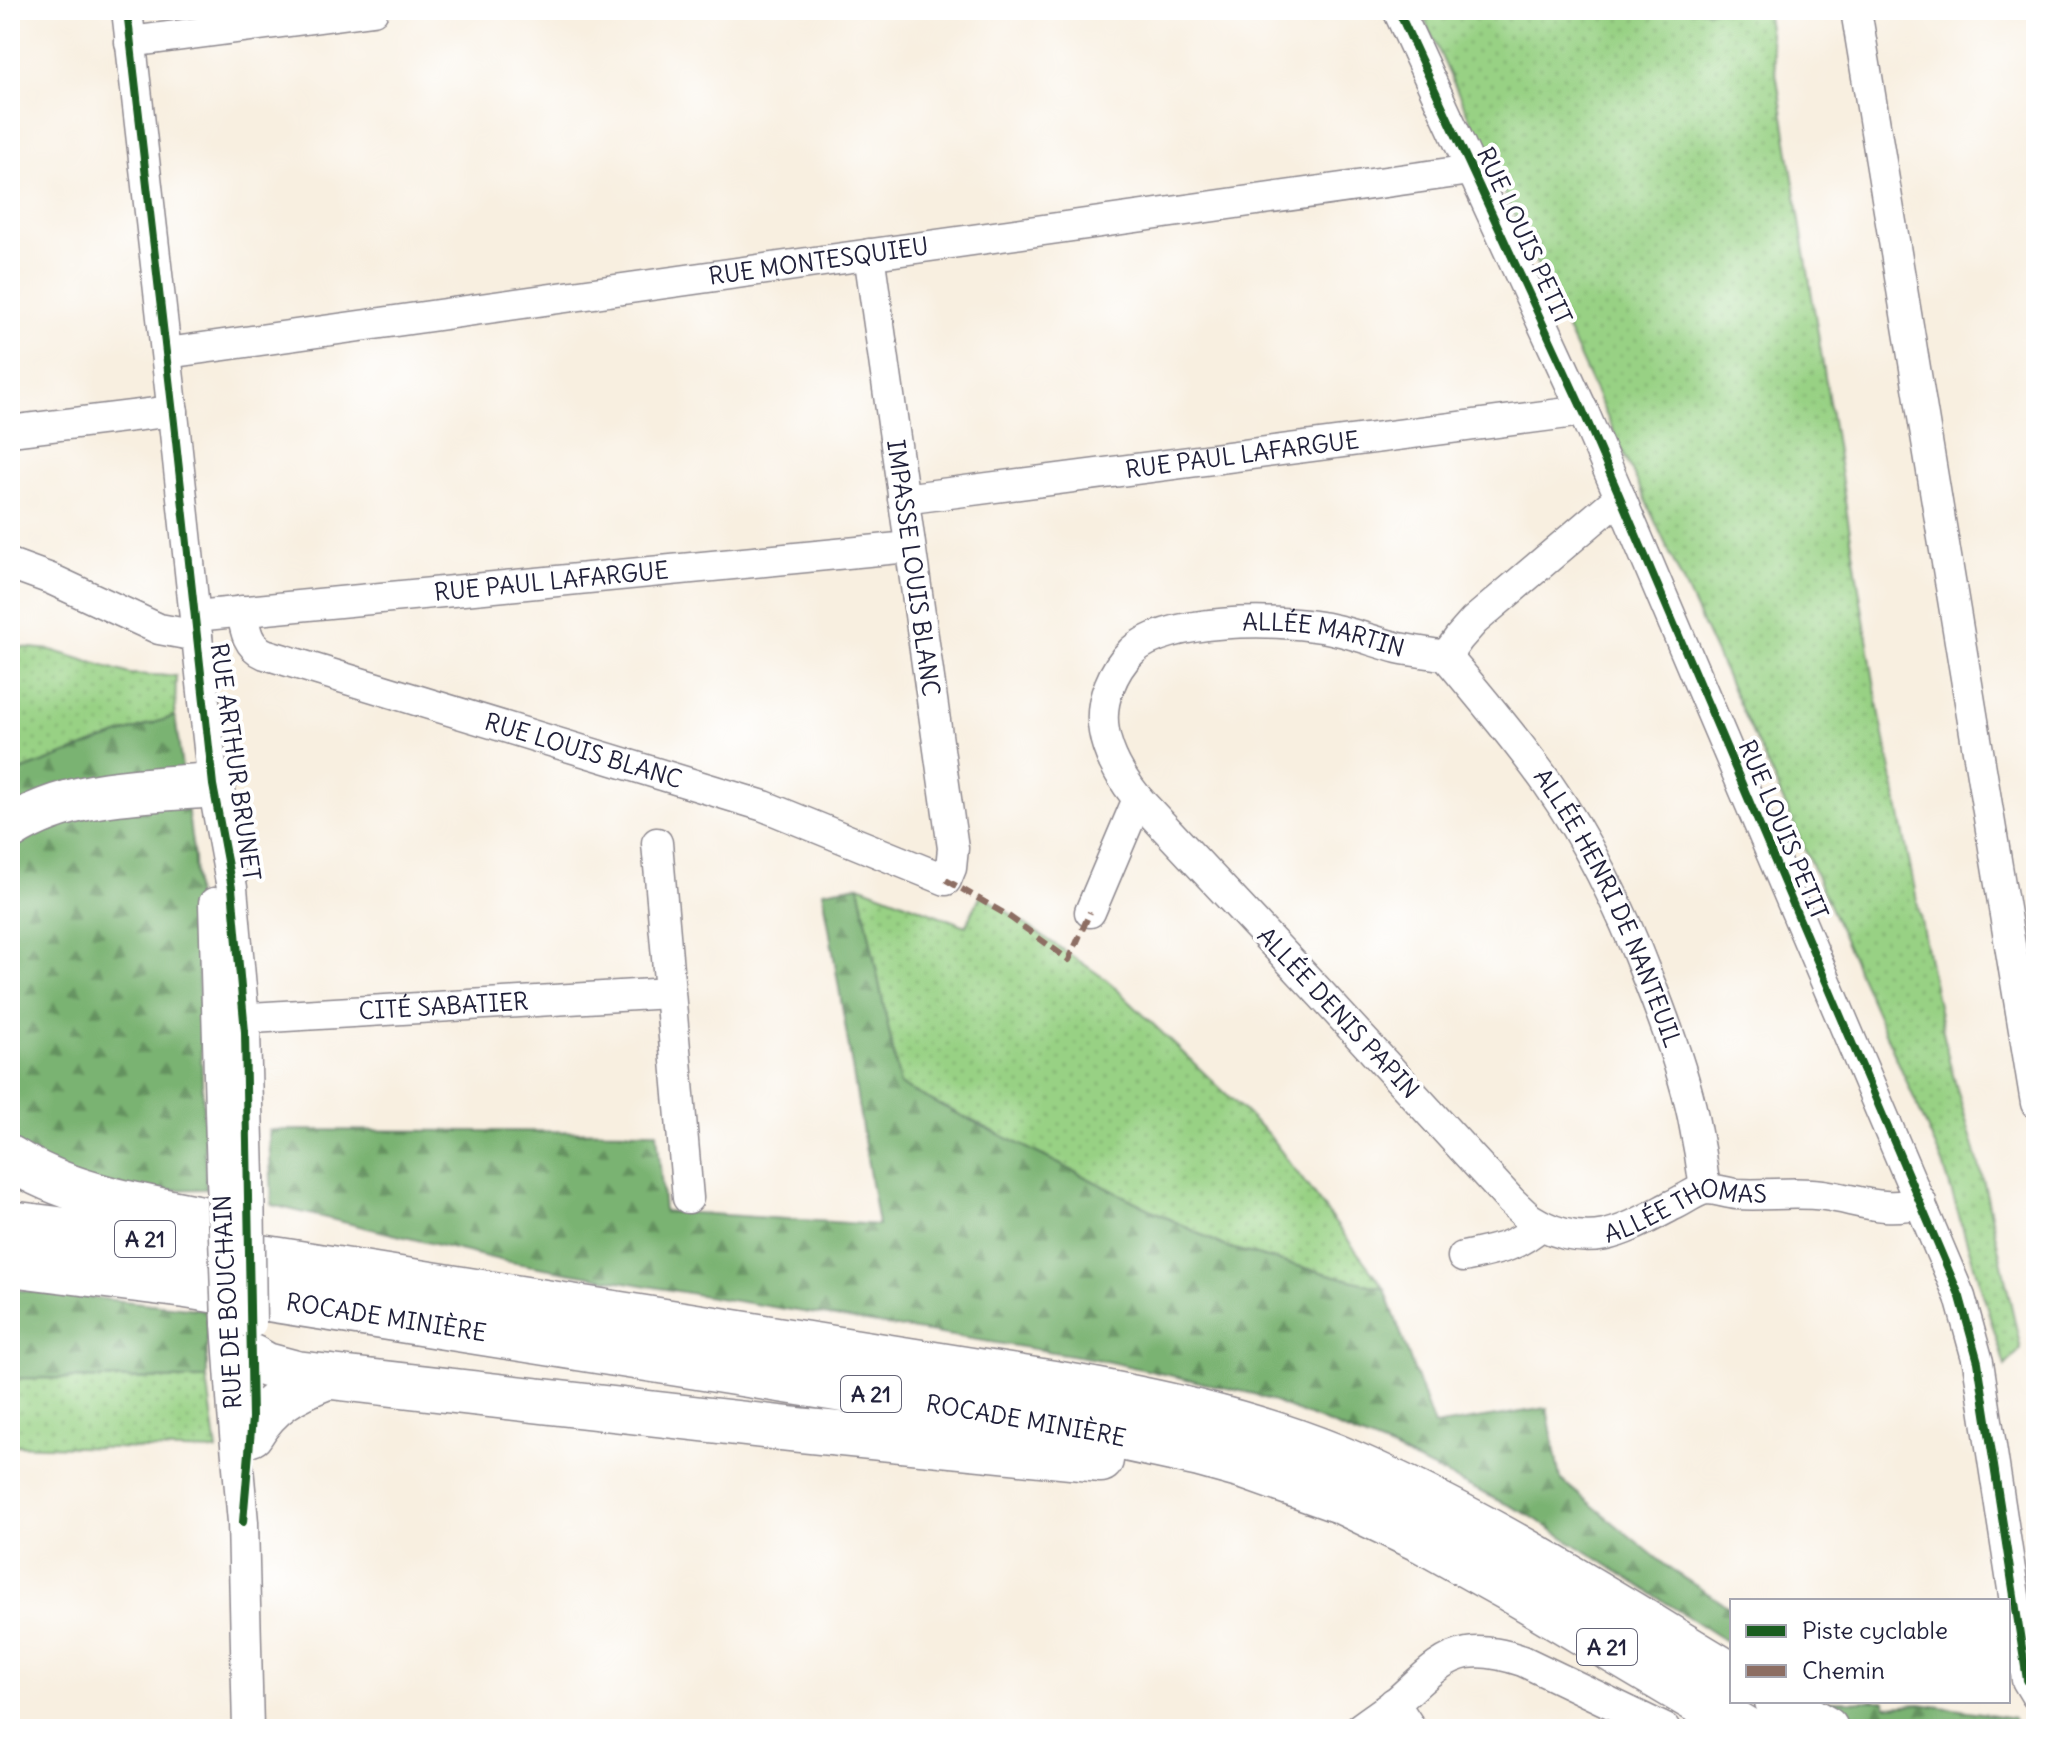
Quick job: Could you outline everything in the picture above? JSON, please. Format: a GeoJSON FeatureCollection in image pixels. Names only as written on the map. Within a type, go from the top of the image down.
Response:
{"type":"FeatureCollection","features":[{"type":"Feature","properties":{"kind":"highway"},"geometry":{"type":"LineString","coordinates":[[10,828],[45,809],[83,798],[213,785]]}},
{"type":"Feature","properties":{"kind":"highway"},"geometry":{"type":"LineString","coordinates":[[10,1158],[32,1172],[96,1194],[349,1250],[385,1278]]}},
{"type":"Feature","properties":{"kind":"highway","name":"ROCADE MINIÈRE"},"geometry":{"type":"LineString","coordinates":[[10,1223],[170,1243],[1098,1391],[1188,1409],[1333,1455],[1455,1512],[1730,1674]]}},
{"type":"Feature","properties":{"kind":"highway","name":"ROCADE MINIÈRE"},"geometry":{"type":"LineString","coordinates":[[10,1264],[186,1286],[1009,1416],[1200,1455],[1340,1501],[1425,1542],[1745,1729]]}},
{"type":"Feature","properties":{"kind":"highway"},"geometry":{"type":"LineString","coordinates":[[240,1333],[266,1365],[327,1377],[1136,1466],[1235,1487],[1468,1565]]}},
{"type":"Feature","properties":{"kind":"highway"},"geometry":{"type":"LineString","coordinates":[[251,1434],[260,1419],[279,1402],[302,1387],[327,1377]]}},
{"type":"Feature","properties":{"kind":"highway"},"geometry":{"type":"LineString","coordinates":[[1780,1703],[1826,1729]]}},
{"type":"Feature","properties":{"kind":"street","name":"RUE ARTHUR BRUNET"},"geometry":{"type":"LineString","coordinates":[[127,10],[213,785],[230,878],[236,1177]]}},
{"type":"Feature","properties":{"kind":"street"},"geometry":{"type":"LineString","coordinates":[[130,42],[373,10]]}},
{"type":"Feature","properties":{"kind":"street","name":"RUE LOUIS PETIT"},"geometry":{"type":"LineString","coordinates":[[1398,10],[1583,411],[1963,1307],[1978,1362],[2027,1680],[2036,1695]]}},
{"type":"Feature","properties":{"kind":"street"},"geometry":{"type":"LineString","coordinates":[[1856,10],[2036,1103]]}},
{"type":"Feature","properties":{"kind":"street","name":"RUE MONTESQUIEU"},"geometry":{"type":"LineString","coordinates":[[167,353],[1471,170]]}},
{"type":"Feature","properties":{"kind":"street","name":"IMPASSE LOUIS BLANC"},"geometry":{"type":"LineString","coordinates":[[869,254],[953,848],[946,880]]}},
{"type":"Feature","properties":{"kind":"street"},"geometry":{"type":"LineString","coordinates":[[10,431],[173,411]]}},
{"type":"Feature","properties":{"kind":"street","name":"RUE PAUL LAFARGUE"},"geometry":{"type":"LineString","coordinates":[[903,499],[1583,411]]}},
{"type":"Feature","properties":{"kind":"street"},"geometry":{"type":"LineString","coordinates":[[1446,656],[1474,621],[1620,497]]}},
{"type":"Feature","properties":{"kind":"street","name":"RUE PAUL LAFARGUE"},"geometry":{"type":"LineString","coordinates":[[10,564],[51,579],[159,629],[196,626],[242,611],[909,547]]}},
{"type":"Feature","properties":{"kind":"street","name":"RUE LOUIS BLANC"},"geometry":{"type":"LineString","coordinates":[[242,611],[247,637],[257,651],[753,802],[946,880]]}},
{"type":"Feature","properties":{"kind":"street","name":"ALLÉE MARTIN"},"geometry":{"type":"LineString","coordinates":[[1138,799],[1107,748],[1103,703],[1119,667],[1133,650],[1145,642],[1216,624],[1281,622],[1341,631],[1399,648],[1446,656]]}},
{"type":"Feature","properties":{"kind":"street","name":"ALLÉE HENRI DE NANTEUIL"},"geometry":{"type":"LineString","coordinates":[[1446,656],[1549,786],[1617,904],[1673,1047],[1693,1118],[1705,1189]]}},
{"type":"Feature","properties":{"kind":"street"},"geometry":{"type":"LineString","coordinates":[[1090,912],[1138,799]]}},
{"type":"Feature","properties":{"kind":"street","name":"ALLÉE DENIS PAPIN"},"geometry":{"type":"LineString","coordinates":[[1138,799],[1511,1201],[1541,1225]]}},
{"type":"Feature","properties":{"kind":"street"},"geometry":{"type":"LineString","coordinates":[[657,843],[688,1198]]}},
{"type":"Feature","properties":{"kind":"street","name":"CITÉ SABATIER"},"geometry":{"type":"LineString","coordinates":[[231,1019],[669,993]]}},
{"type":"Feature","properties":{"kind":"street","name":"RUE DE BOUCHAIN"},"geometry":{"type":"LineString","coordinates":[[236,1177],[240,1333],[235,1442],[243,1522]]}},
{"type":"Feature","properties":{"kind":"street","name":"ALLÉE THOMAS"},"geometry":{"type":"LineString","coordinates":[[1541,1225],[1571,1237],[1597,1237],[1628,1228],[1705,1189],[1734,1194],[1820,1195],[1884,1207],[1921,1202]]}},
{"type":"Feature","properties":{"kind":"street"},"geometry":{"type":"LineString","coordinates":[[1463,1257],[1509,1247],[1541,1225]]}},
{"type":"Feature","properties":{"kind":"street"},"geometry":{"type":"LineString","coordinates":[[240,1333],[251,1434],[243,1522],[248,1729]]}},
{"type":"Feature","properties":{"kind":"street"},"geometry":{"type":"LineString","coordinates":[[1359,1729],[1445,1661],[1469,1653],[1497,1654],[1537,1667],[1665,1729]]}},
{"type":"Feature","properties":{"kind":"street"},"geometry":{"type":"LineString","coordinates":[[1394,1703],[1411,1729]]}},
{"type":"Feature","properties":{"kind":"green space"},"geometry":{"type":"Polygon","coordinates":[[[1420,10],[1766,10],[1877,700],[1949,1061],[1983,1179],[2021,1349],[2005,1366],[1943,1164],[1774,780],[1420,10]]]}},
{"type":"Feature","properties":{"kind":"green space"},"geometry":{"type":"Polygon","coordinates":[[[10,646],[51,650],[130,674],[176,676],[175,716],[10,775],[10,646]]]}},
{"type":"Feature","properties":{"kind":"green space"},"geometry":{"type":"Polygon","coordinates":[[[175,716],[194,858],[206,1189],[10,1193],[10,775],[175,716]]]}},
{"type":"Feature","properties":{"kind":"green space"},"geometry":{"type":"Polygon","coordinates":[[[859,885],[966,926],[981,894],[1107,980],[1268,1134],[1385,1289],[1226,1247],[900,1085],[859,885]]]}},
{"type":"Feature","properties":{"kind":"green space"},"geometry":{"type":"Polygon","coordinates":[[[859,885],[900,1085],[1226,1247],[1385,1289],[1434,1426],[1547,1408],[1560,1479],[1670,1569],[1730,1608],[1730,1644],[1529,1515],[1396,1451],[1254,1394],[1096,1359],[504,1261],[272,1205],[269,1130],[657,1132],[664,1211],[878,1225],[823,891],[859,885]]]}},
{"type":"Feature","properties":{"kind":"green space"},"geometry":{"type":"Polygon","coordinates":[[[10,1289],[207,1310],[207,1379],[10,1378],[10,1289]]]}},
{"type":"Feature","properties":{"kind":"green space"},"geometry":{"type":"Polygon","coordinates":[[[10,1378],[207,1379],[217,1451],[10,1445],[10,1378]]]}},
{"type":"Feature","properties":{"kind":"green space"},"geometry":{"type":"Polygon","coordinates":[[[1826,1703],[1921,1704],[2014,1718],[2016,1729],[1879,1729],[1826,1703]]]}},
{"type":"Feature","properties":{"kind":"marked path"},"geometry":{"type":"LineString","coordinates":[[946,880],[1007,915],[1069,960],[1090,912]]}},
{"type":"Feature","properties":{"kind":"cycle path"},"geometry":{"type":"LineString","coordinates":[[127,10],[213,785],[232,888],[245,1032],[252,1418],[243,1522]]}},
{"type":"Feature","properties":{"kind":"cycle path"},"geometry":{"type":"LineString","coordinates":[[1398,10],[1583,411],[1960,1297],[1978,1362],[2027,1680],[2036,1695]]}}]}
